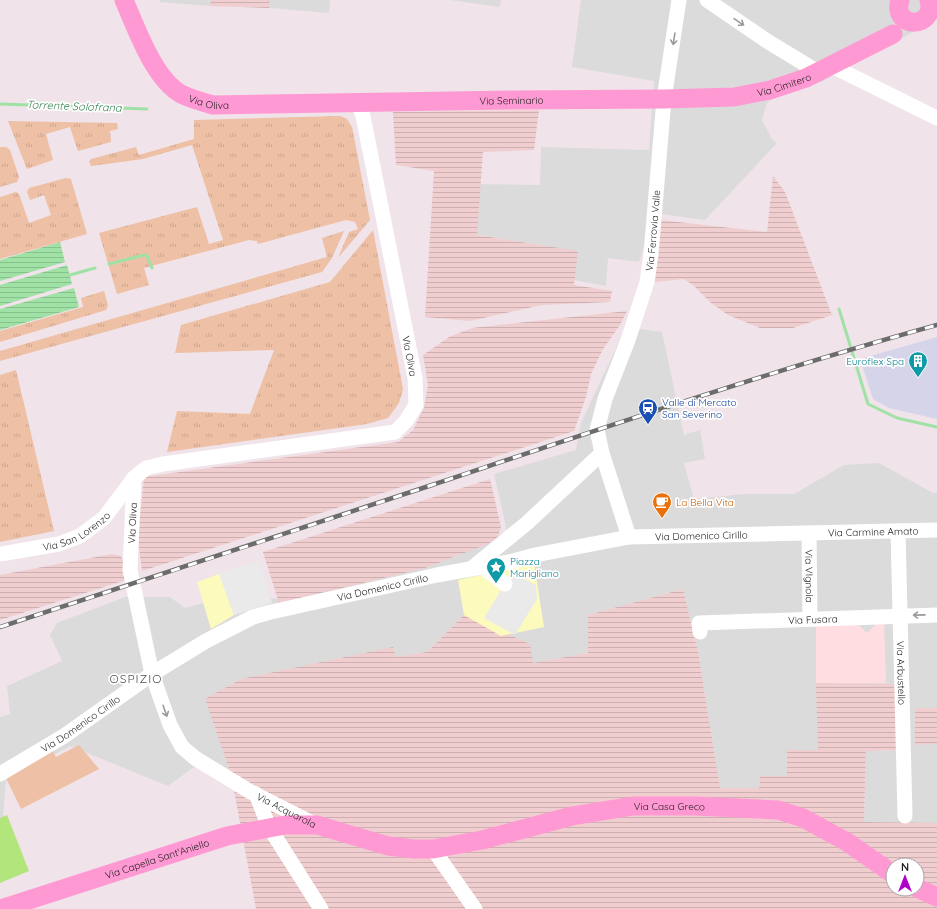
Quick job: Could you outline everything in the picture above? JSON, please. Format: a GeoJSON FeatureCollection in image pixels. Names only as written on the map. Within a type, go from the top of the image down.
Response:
{"type":"FeatureCollection","features":[{"type":"Feature","properties":{"kind":"main road","name":"Via Oliva"},"geometry":{"type":"LineString","coordinates":[[124,0],[156,68],[166,81],[180,93],[213,105],[358,103]]}},
{"type":"Feature","properties":{"kind":"main road","name":"Via Cimitero"},"geometry":{"type":"LineString","coordinates":[[664,99],[734,97],[770,90],[806,78],[893,34],[899,21],[922,8]]}},
{"type":"Feature","properties":{"kind":"main road","name":"Via Seminario"},"geometry":{"type":"LineString","coordinates":[[358,103],[664,99]]}},
{"type":"Feature","properties":{"kind":"main road","name":"Via Casa Greco"},"geometry":{"type":"LineString","coordinates":[[433,849],[482,840],[572,816],[633,806],[695,806],[778,810],[803,818],[847,842],[885,868]]}},
{"type":"Feature","properties":{"kind":"main road","name":"Via Capella Sant'Aniello"},"geometry":{"type":"LineString","coordinates":[[1,909],[227,836],[285,825],[317,825]]}},
{"type":"Feature","properties":{"kind":"main road","name":"Via Acquarola"},"geometry":{"type":"LineString","coordinates":[[317,825],[388,846],[414,849],[433,849]]}},
{"type":"Feature","properties":{"kind":"main road"},"geometry":{"type":"LineString","coordinates":[[925,892],[937,897]]}},
{"type":"Feature","properties":{"kind":"street","name":"Via Ferrovia Valle"},"geometry":{"type":"LineString","coordinates":[[629,537],[602,453],[597,430],[601,411],[628,340],[647,282],[651,254],[664,99],[679,0]]}},
{"type":"Feature","properties":{"kind":"street"},"geometry":{"type":"LineString","coordinates":[[707,0],[767,41],[937,118]]}},
{"type":"Feature","properties":{"kind":"street","name":"Via Oliva"},"geometry":{"type":"LineString","coordinates":[[152,674],[130,570],[134,478],[146,468],[163,464],[395,432],[406,421],[416,405],[415,378],[363,116],[358,103]]}},
{"type":"Feature","properties":{"kind":"street"},"geometry":{"type":"LineString","coordinates":[[505,584],[477,568],[602,453]]}},
{"type":"Feature","properties":{"kind":"street","name":"Via San Lorenzo"},"geometry":{"type":"LineString","coordinates":[[0,554],[59,544],[80,536],[104,518],[134,478]]}},
{"type":"Feature","properties":{"kind":"street","name":"Via Carmine Amato"},"geometry":{"type":"LineString","coordinates":[[809,533],[937,530]]}},
{"type":"Feature","properties":{"kind":"street","name":"Via Arbustello"},"geometry":{"type":"LineString","coordinates":[[898,531],[905,816]]}},
{"type":"Feature","properties":{"kind":"street","name":"Via Domenico Cirillo"},"geometry":{"type":"LineString","coordinates":[[0,774],[64,736],[152,674],[206,641],[253,617],[437,575],[509,562],[535,555],[629,537],[809,533]]}},
{"type":"Feature","properties":{"kind":"street","name":"Via VIgnola"},"geometry":{"type":"LineString","coordinates":[[809,533],[810,619]]}},
{"type":"Feature","properties":{"kind":"street","name":"Via Fusara"},"geometry":{"type":"LineString","coordinates":[[700,632],[699,622],[937,615]]}},
{"type":"Feature","properties":{"kind":"street","name":"Via Acquarola"},"geometry":{"type":"LineString","coordinates":[[152,674],[165,714],[182,747],[195,758],[256,794],[317,825]]}},
{"type":"Feature","properties":{"kind":"street"},"geometry":{"type":"LineString","coordinates":[[256,794],[269,828],[321,909]]}},
{"type":"Feature","properties":{"kind":"street"},"geometry":{"type":"LineString","coordinates":[[433,849],[475,909]]}},
{"type":"Feature","properties":{"kind":"shaded area"},"geometry":{"type":"Polygon","coordinates":[[[160,0],[211,0],[210,6],[159,2],[160,0]]]}},
{"type":"Feature","properties":{"kind":"shaded area"},"geometry":{"type":"Polygon","coordinates":[[[211,0],[270,0],[269,8],[210,6],[211,0]]]}},
{"type":"Feature","properties":{"kind":"shaded area"},"geometry":{"type":"Polygon","coordinates":[[[270,0],[330,0],[329,13],[269,8],[270,0]]]}},
{"type":"Feature","properties":{"kind":"shaded area"},"geometry":{"type":"Polygon","coordinates":[[[450,0],[501,0],[500,7],[450,0]]]}},
{"type":"Feature","properties":{"kind":"shaded area"},"geometry":{"type":"Polygon","coordinates":[[[581,0],[937,0],[937,19],[821,82],[775,97],[767,103],[762,120],[772,139],[777,143],[705,220],[654,213],[639,262],[608,258],[606,286],[568,279],[573,251],[468,233],[471,184],[540,185],[541,147],[649,150],[654,81],[572,67],[581,0]]]}},
{"type":"Feature","properties":{"kind":"shaded area"},"geometry":{"type":"Polygon","coordinates":[[[539,110],[534,150],[483,152],[477,235],[578,251],[574,285],[612,291],[610,302],[542,305],[470,321],[425,317],[434,171],[396,165],[393,112],[539,110]]]}},
{"type":"Feature","properties":{"kind":"shaded area"},"geometry":{"type":"Polygon","coordinates":[[[773,176],[785,192],[832,315],[793,328],[760,328],[728,315],[710,302],[693,285],[684,279],[655,282],[660,220],[767,232],[773,176]]]}},
{"type":"Feature","properties":{"kind":"shaded area"},"geometry":{"type":"Polygon","coordinates":[[[60,242],[65,262],[0,281],[0,260],[60,242]]]}},
{"type":"Feature","properties":{"kind":"shaded area"},"geometry":{"type":"Polygon","coordinates":[[[67,265],[72,284],[0,306],[0,285],[67,265]]]}},
{"type":"Feature","properties":{"kind":"shaded area"},"geometry":{"type":"Polygon","coordinates":[[[74,288],[79,307],[0,330],[0,309],[74,288]]]}},
{"type":"Feature","properties":{"kind":"shaded area"},"geometry":{"type":"Polygon","coordinates":[[[627,311],[620,325],[603,349],[591,374],[586,397],[574,431],[142,571],[138,539],[144,477],[398,442],[413,430],[424,408],[428,385],[423,355],[449,337],[472,328],[627,311]]]}},
{"type":"Feature","properties":{"kind":"shaded area"},"geometry":{"type":"Polygon","coordinates":[[[626,327],[662,332],[684,435],[700,430],[705,459],[684,463],[694,499],[744,494],[794,494],[844,465],[879,463],[933,493],[937,493],[937,708],[915,709],[915,745],[937,744],[937,823],[864,822],[866,751],[900,750],[818,751],[787,776],[760,776],[759,788],[720,788],[698,652],[683,589],[588,615],[588,653],[533,663],[464,615],[427,652],[396,657],[393,647],[231,774],[194,767],[168,786],[70,746],[6,781],[0,854],[0,717],[10,714],[7,686],[62,661],[50,635],[57,623],[125,597],[170,597],[185,608],[229,596],[279,599],[453,558],[507,531],[494,474],[576,450],[581,423],[626,327]]]}},
{"type":"Feature","properties":{"kind":"shaded area"},"geometry":{"type":"Polygon","coordinates":[[[937,337],[937,419],[889,408],[873,399],[860,359],[937,337]]]}},
{"type":"Feature","properties":{"kind":"shaded area"},"geometry":{"type":"Polygon","coordinates":[[[490,479],[501,527],[497,539],[425,568],[279,603],[263,552],[490,479]]]}},
{"type":"Feature","properties":{"kind":"shaded area"},"geometry":{"type":"Polygon","coordinates":[[[112,554],[121,556],[124,563],[126,580],[0,620],[0,575],[112,554]]]}},
{"type":"Feature","properties":{"kind":"shaded area"},"geometry":{"type":"Polygon","coordinates":[[[258,561],[272,603],[234,615],[219,574],[258,561]]]}},
{"type":"Feature","properties":{"kind":"shaded area"},"geometry":{"type":"Polygon","coordinates":[[[534,563],[544,627],[501,636],[464,615],[458,580],[534,563]]]}},
{"type":"Feature","properties":{"kind":"shaded area"},"geometry":{"type":"Polygon","coordinates":[[[512,572],[536,585],[537,599],[515,635],[484,618],[512,572]]]}},
{"type":"Feature","properties":{"kind":"shaded area"},"geometry":{"type":"Polygon","coordinates":[[[219,574],[234,615],[211,629],[197,582],[219,574]]]}},
{"type":"Feature","properties":{"kind":"shaded area"},"geometry":{"type":"Polygon","coordinates":[[[683,589],[698,652],[720,788],[759,788],[760,776],[787,776],[787,750],[818,750],[816,683],[899,684],[900,750],[866,751],[864,822],[937,823],[937,909],[256,909],[231,774],[205,699],[241,679],[393,647],[396,657],[427,652],[464,615],[530,644],[533,663],[588,653],[588,615],[683,589]]]}},
{"type":"Feature","properties":{"kind":"shaded area"},"geometry":{"type":"Polygon","coordinates":[[[880,620],[884,621],[886,683],[816,683],[816,622],[854,621],[867,633],[880,620]]]}},
{"type":"Feature","properties":{"kind":"shaded area"},"geometry":{"type":"Polygon","coordinates":[[[915,708],[937,708],[937,744],[915,745],[915,708]]]}},
{"type":"Feature","properties":{"kind":"shaded area"},"geometry":{"type":"Polygon","coordinates":[[[7,815],[29,871],[0,883],[0,818],[7,815]]]}},
{"type":"Feature","properties":{"kind":"green space"},"geometry":{"type":"Polygon","coordinates":[[[340,116],[347,119],[352,127],[370,220],[338,258],[349,232],[358,229],[355,222],[346,220],[258,244],[257,241],[249,240],[144,268],[149,285],[117,294],[99,233],[197,207],[209,244],[223,240],[192,145],[143,159],[91,166],[89,161],[91,159],[136,147],[139,155],[194,139],[194,120],[340,116]]]}},
{"type":"Feature","properties":{"kind":"green space"},"geometry":{"type":"Polygon","coordinates":[[[8,121],[117,123],[118,129],[110,131],[111,142],[78,151],[70,127],[46,134],[53,160],[27,169],[8,121]]]}},
{"type":"Feature","properties":{"kind":"green space"},"geometry":{"type":"Polygon","coordinates":[[[0,147],[6,147],[10,150],[19,177],[17,182],[0,187],[0,147]]]}},
{"type":"Feature","properties":{"kind":"green space"},"geometry":{"type":"Polygon","coordinates":[[[66,178],[71,179],[87,234],[0,259],[0,197],[16,192],[19,194],[29,223],[51,215],[44,195],[30,200],[27,192],[29,188],[66,178]]]}},
{"type":"Feature","properties":{"kind":"green space"},"geometry":{"type":"Polygon","coordinates":[[[373,230],[403,389],[399,403],[388,418],[367,424],[167,452],[177,411],[250,414],[274,350],[175,353],[181,325],[330,282],[373,230]]]}},
{"type":"Feature","properties":{"kind":"green space"},"geometry":{"type":"Polygon","coordinates":[[[344,231],[332,258],[322,272],[0,361],[0,351],[327,257],[322,238],[344,231]]]}},
{"type":"Feature","properties":{"kind":"green space"},"geometry":{"type":"Polygon","coordinates":[[[104,291],[108,305],[106,310],[0,342],[0,331],[83,307],[81,298],[104,291]]]}},
{"type":"Feature","properties":{"kind":"green space"},"geometry":{"type":"Polygon","coordinates":[[[16,370],[54,531],[0,542],[0,375],[16,370]]]}},
{"type":"Feature","properties":{"kind":"green space"},"geometry":{"type":"Polygon","coordinates":[[[79,745],[99,769],[21,809],[6,778],[51,748],[56,757],[79,745]]]}},
{"type":"Feature","properties":{"kind":"waterway","name":"Torrente Solofrana"},"geometry":{"type":"LineString","coordinates":[[0,104],[147,109]]}},
{"type":"Feature","properties":{"kind":"waterway"},"geometry":{"type":"LineString","coordinates":[[109,264],[144,255],[147,256],[152,268]]}},
{"type":"Feature","properties":{"kind":"waterway"},"geometry":{"type":"LineString","coordinates":[[70,275],[95,268]]}},
{"type":"Feature","properties":{"kind":"waterway","name":"Torrente Solofrana"},"geometry":{"type":"LineString","coordinates":[[839,309],[868,404],[897,418],[937,427]]}},
{"type":"Feature","properties":{"kind":"railway"},"geometry":{"type":"LineString","coordinates":[[0,627],[684,402],[810,362],[937,325]]}},
{"type":"Feature","properties":{"kind":"place","name":"Euroflex Spa"},"geometry":{"type":"Point","coordinates":[918,378]}},
{"type":"Feature","properties":{"kind":"place","name":"Valle di Mercato San Severino"},"geometry":{"type":"Point","coordinates":[648,425]}},
{"type":"Feature","properties":{"kind":"place","name":"La Bella Vita"},"geometry":{"type":"Point","coordinates":[662,519]}},
{"type":"Feature","properties":{"kind":"place","name":"Piazza Marigliano"},"geometry":{"type":"Point","coordinates":[496,584]}},
{"type":"Feature","properties":{"kind":"district","name":"OSPIZIO"},"geometry":{"type":"Point","coordinates":[136,679]}}]}
